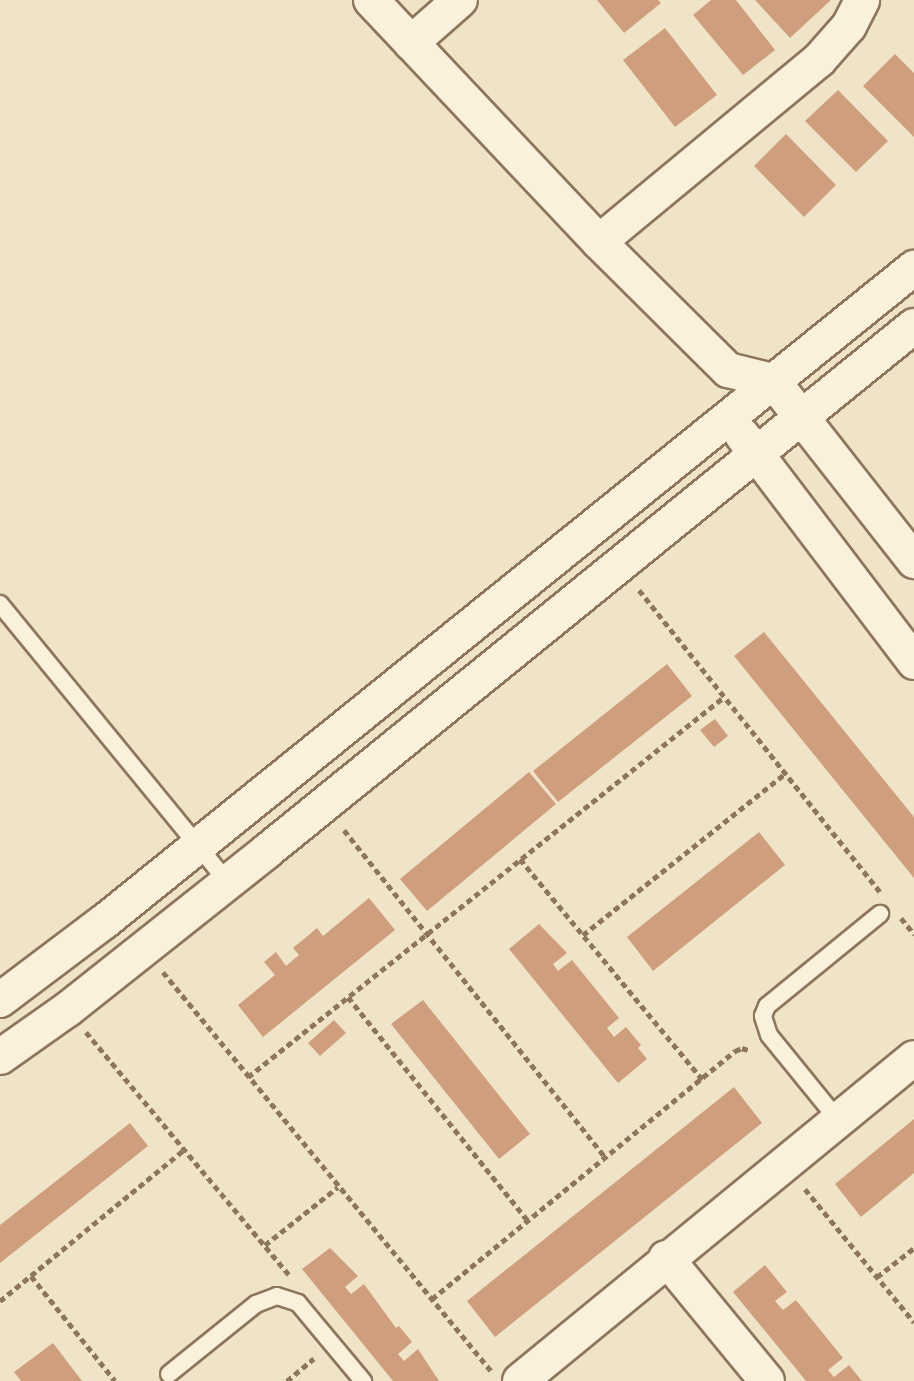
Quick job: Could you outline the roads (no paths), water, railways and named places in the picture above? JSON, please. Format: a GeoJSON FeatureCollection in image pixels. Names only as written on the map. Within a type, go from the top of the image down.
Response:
{"type":"FeatureCollection","features":[{"type":"Feature","properties":{"kind":"street"},"geometry":{"type":"LineString","coordinates":[[371,0],[599,242],[728,370],[773,381],[914,561]]}},
{"type":"Feature","properties":{"kind":"street"},"geometry":{"type":"LineString","coordinates":[[411,43],[460,0]]}},
{"type":"Feature","properties":{"kind":"street"},"geometry":{"type":"LineString","coordinates":[[599,242],[819,60],[849,26],[862,0]]}},
{"type":"Feature","properties":{"kind":"street"},"geometry":{"type":"LineString","coordinates":[[0,1000],[105,921],[914,268]]}},
{"type":"Feature","properties":{"kind":"street"},"geometry":{"type":"LineString","coordinates":[[0,1057],[68,1009],[228,883],[753,453],[914,326]]}},
{"type":"Feature","properties":{"kind":"street"},"geometry":{"type":"LineString","coordinates":[[728,370],[731,418],[753,453],[914,662]]}},
{"type":"Feature","properties":{"kind":"street"},"geometry":{"type":"LineString","coordinates":[[520,1381],[666,1258],[914,1058]]}},
{"type":"Feature","properties":{"kind":"street"},"geometry":{"type":"LineString","coordinates":[[666,1258],[767,1381]]}},
{"type":"Feature","properties":{"kind":"lane"},"geometry":{"type":"LineString","coordinates":[[0,604],[228,883]]}},
{"type":"Feature","properties":{"kind":"lane"},"geometry":{"type":"LineString","coordinates":[[838,1120],[769,1035],[763,1016],[767,1006],[880,914]]}},
{"type":"Feature","properties":{"kind":"lane"},"geometry":{"type":"LineString","coordinates":[[169,1374],[266,1298],[288,1297],[298,1303],[363,1381]]}}]}
